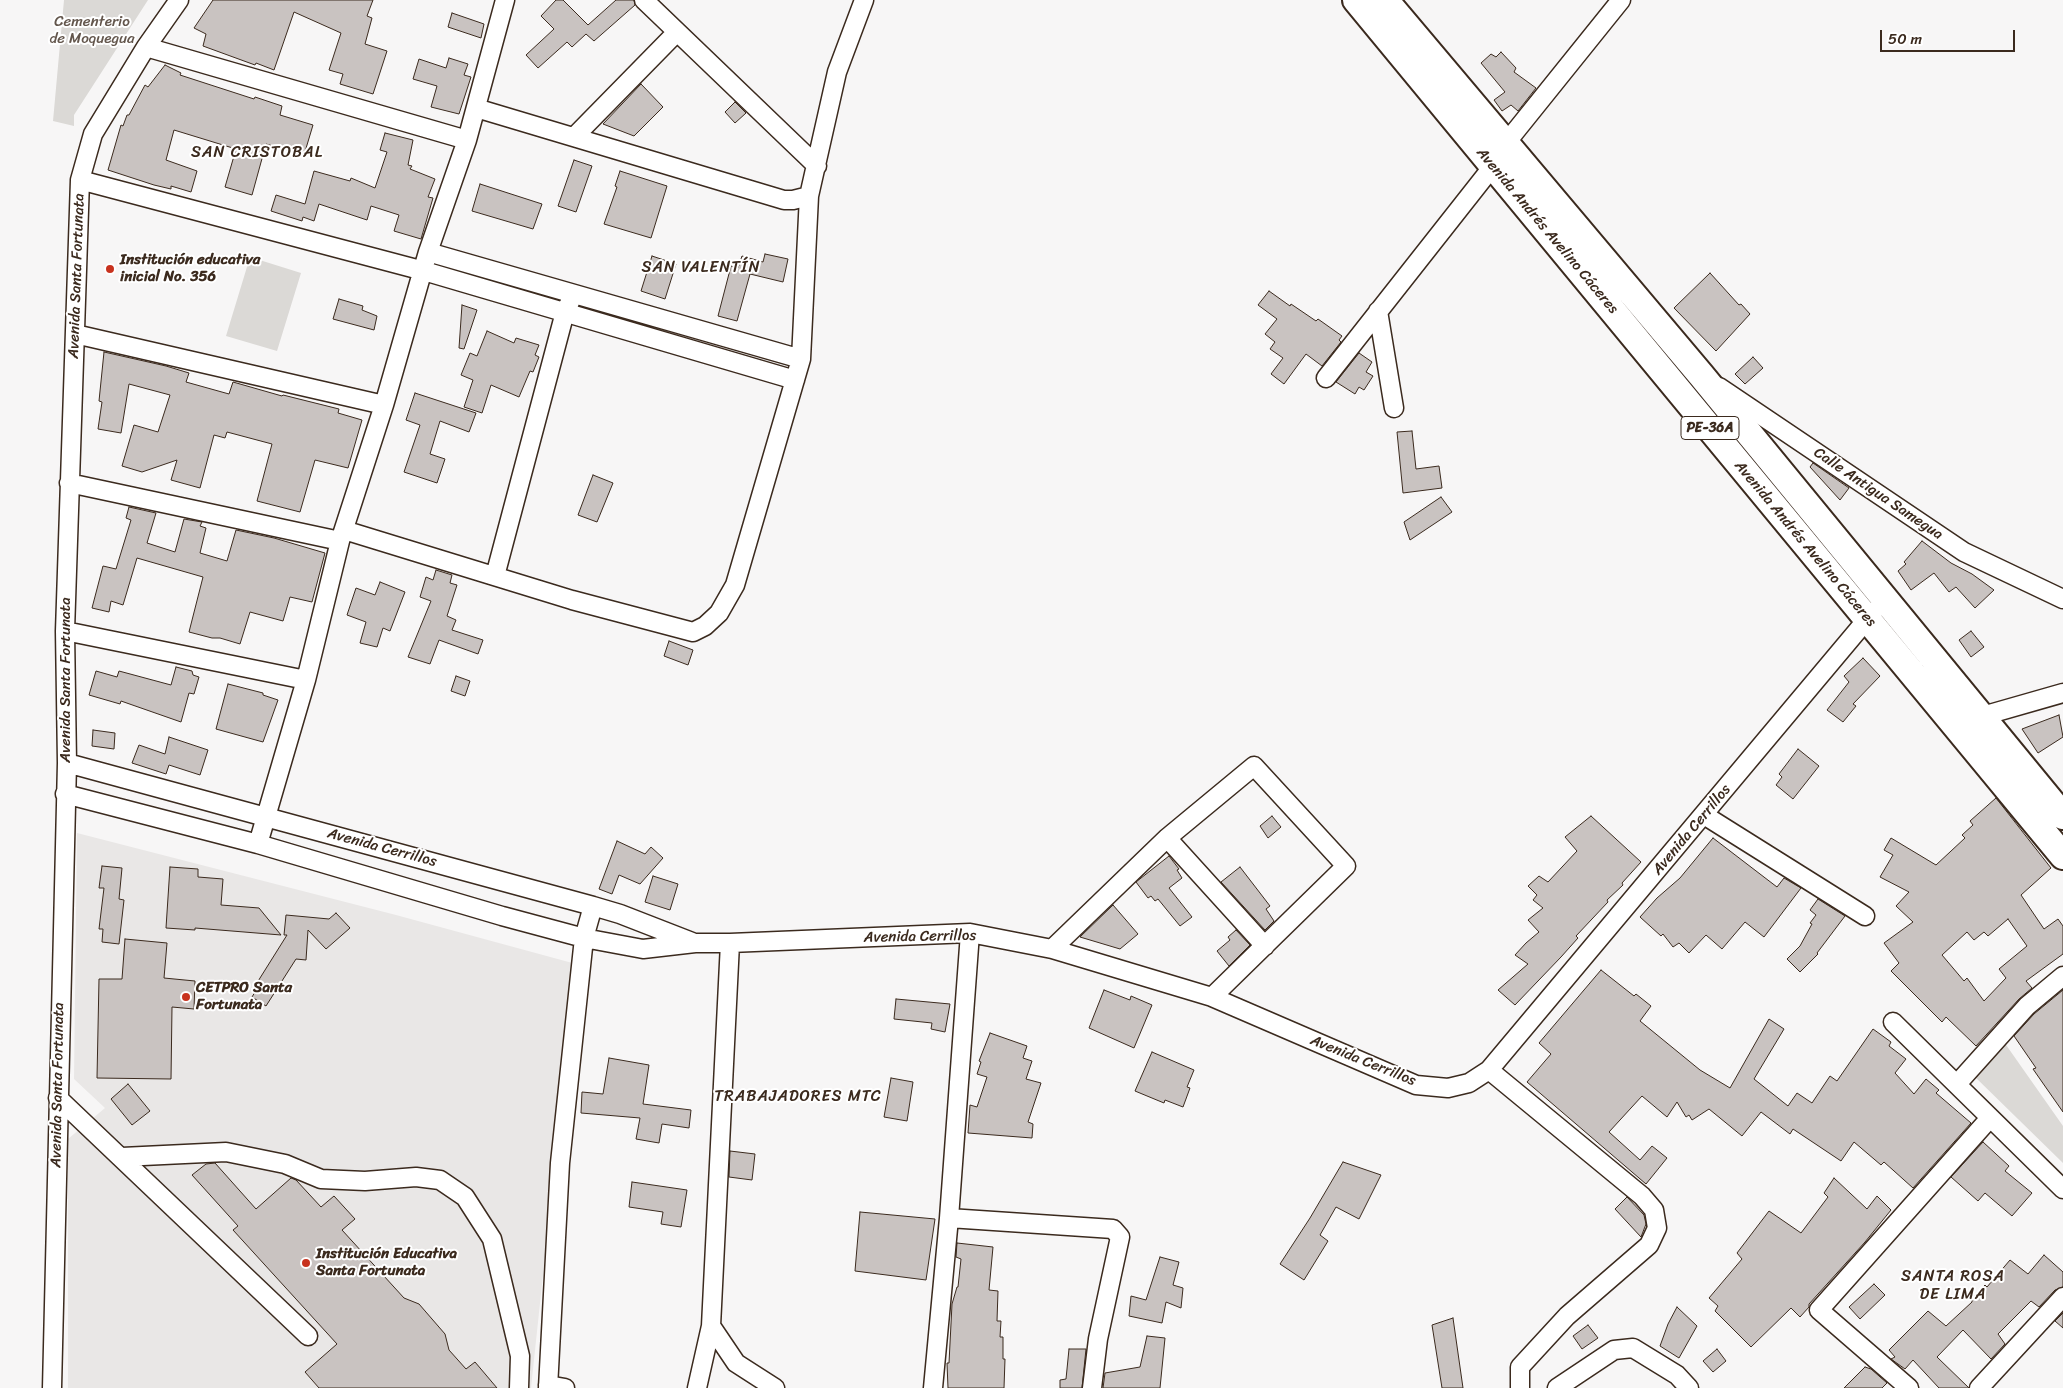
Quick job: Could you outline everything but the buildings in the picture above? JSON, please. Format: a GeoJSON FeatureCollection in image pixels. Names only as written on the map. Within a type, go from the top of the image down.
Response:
{"type":"FeatureCollection","features":[{"type":"Feature","properties":{"kind":"highway","name":"Avenida Andrés Avelino Cáceres"},"geometry":{"type":"LineString","coordinates":[[1356,0],[2063,856]]}},
{"type":"Feature","properties":{"kind":"highway","name":"Avenida Andrés Avelino Cáceres"},"geometry":{"type":"LineString","coordinates":[[1386,0],[1701,375],[2063,816]]}},
{"type":"Feature","properties":{"kind":"street","name":"Avenida Santa Fortunata"},"geometry":{"type":"LineString","coordinates":[[52,1388],[66,763],[65,631],[80,180],[93,134],[146,47],[180,0]]}},
{"type":"Feature","properties":{"kind":"street"},"geometry":{"type":"LineString","coordinates":[[644,0],[816,166]]}},
{"type":"Feature","properties":{"kind":"street"},"geometry":{"type":"LineString","coordinates":[[69,483],[342,536],[496,576],[572,600],[692,632],[705,626],[719,613],[734,585],[801,359],[809,196],[837,72],[864,0]]}},
{"type":"Feature","properties":{"kind":"street"},"geometry":{"type":"LineString","coordinates":[[1326,378],[1493,166],[1506,143],[1621,0]]}},
{"type":"Feature","properties":{"kind":"street"},"geometry":{"type":"LineString","coordinates":[[258,844],[306,680],[342,536],[384,405],[428,252],[467,140],[500,1]]}},
{"type":"Feature","properties":{"kind":"street"},"geometry":{"type":"LineString","coordinates":[[574,137],[677,32]]}},
{"type":"Feature","properties":{"kind":"street"},"geometry":{"type":"LineString","coordinates":[[146,47],[467,140]]}},
{"type":"Feature","properties":{"kind":"street"},"geometry":{"type":"LineString","coordinates":[[476,108],[784,200],[809,196]]}},
{"type":"Feature","properties":{"kind":"street"},"geometry":{"type":"LineString","coordinates":[[80,180],[424,271],[795,380]]}},
{"type":"Feature","properties":{"kind":"street"},"geometry":{"type":"LineString","coordinates":[[428,252],[575,292],[801,359]]}},
{"type":"Feature","properties":{"kind":"street"},"geometry":{"type":"LineString","coordinates":[[496,576],[565,312],[575,292]]}},
{"type":"Feature","properties":{"kind":"street"},"geometry":{"type":"LineString","coordinates":[[1378,311],[1394,408]]}},
{"type":"Feature","properties":{"kind":"street"},"geometry":{"type":"LineString","coordinates":[[75,334],[384,405]]}},
{"type":"Feature","properties":{"kind":"street","name":"Calle Antigua Samegua"},"geometry":{"type":"LineString","coordinates":[[1701,375],[1964,552],[2063,598]]}},
{"type":"Feature","properties":{"kind":"street","name":"Avenida Cerrillos"},"geometry":{"type":"LineString","coordinates":[[65,794],[258,844],[502,916],[584,938],[644,949],[695,943],[730,944],[970,933],[1052,949],[1212,997],[1416,1085],[1448,1088],[1469,1083],[1489,1070],[1704,816],[1867,619],[1885,600]]}},
{"type":"Feature","properties":{"kind":"street"},"geometry":{"type":"LineString","coordinates":[[65,631],[306,680]]}},
{"type":"Feature","properties":{"kind":"street"},"geometry":{"type":"LineString","coordinates":[[1953,724],[2063,693]]}},
{"type":"Feature","properties":{"kind":"street","name":"Avenida Cerrillos"},"geometry":{"type":"LineString","coordinates":[[66,763],[593,906],[620,914],[695,943]]}},
{"type":"Feature","properties":{"kind":"street"},"geometry":{"type":"LineString","coordinates":[[1052,949],[1167,838],[1254,766],[1346,866],[1212,997]]}},
{"type":"Feature","properties":{"kind":"street"},"geometry":{"type":"LineString","coordinates":[[1704,816],[1865,916]]}},
{"type":"Feature","properties":{"kind":"street"},"geometry":{"type":"LineString","coordinates":[[1167,838],[1266,946]]}},
{"type":"Feature","properties":{"kind":"street"},"geometry":{"type":"LineString","coordinates":[[553,1387],[560,1164],[584,938],[593,906]]}},
{"type":"Feature","properties":{"kind":"street"},"geometry":{"type":"LineString","coordinates":[[933,1388],[949,1218],[970,933]]}},
{"type":"Feature","properties":{"kind":"street"},"geometry":{"type":"LineString","coordinates":[[697,1388],[711,1326],[730,944]]}},
{"type":"Feature","properties":{"kind":"street"},"geometry":{"type":"LineString","coordinates":[[1957,1084],[2027,1006],[2063,976]]}},
{"type":"Feature","properties":{"kind":"street"},"geometry":{"type":"LineString","coordinates":[[1892,1022],[2063,1189]]}},
{"type":"Feature","properties":{"kind":"street"},"geometry":{"type":"LineString","coordinates":[[1489,1070],[1642,1196],[1654,1210],[1657,1228],[1649,1244],[1567,1316],[1520,1367],[1520,1388]]}},
{"type":"Feature","properties":{"kind":"street"},"geometry":{"type":"LineString","coordinates":[[58,1098],[308,1336]]}},
{"type":"Feature","properties":{"kind":"street"},"geometry":{"type":"LineString","coordinates":[[1909,1388],[1819,1310],[1990,1118]]}},
{"type":"Feature","properties":{"kind":"street"},"geometry":{"type":"LineString","coordinates":[[122,1157],[226,1152],[285,1164],[321,1179],[365,1182],[416,1177],[440,1180],[465,1197],[492,1239],[520,1356],[519,1388]]}},
{"type":"Feature","properties":{"kind":"street"},"geometry":{"type":"LineString","coordinates":[[949,1218],[1113,1229],[1120,1237],[1098,1339],[1092,1388]]}},
{"type":"Feature","properties":{"kind":"street"},"geometry":{"type":"LineString","coordinates":[[1979,1388],[2063,1298]]}},
{"type":"Feature","properties":{"kind":"street"},"geometry":{"type":"LineString","coordinates":[[711,1326],[736,1363],[775,1388]]}},
{"type":"Feature","properties":{"kind":"street"},"geometry":{"type":"LineString","coordinates":[[1557,1388],[1614,1350],[1633,1348],[1677,1375],[1689,1388]]}},
{"type":"Feature","properties":{"kind":"shaded area","name":"Institución Educativa Santa Fortunata"},"geometry":{"type":"Polygon","coordinates":[[[77,833],[396,915],[576,964],[531,1388],[68,1388],[68,1139],[105,1108],[74,1079],[77,833]]]}},
{"type":"Feature","properties":{"kind":"green space","name":"Cementerio de Moquegua"},"geometry":{"type":"Polygon","coordinates":[[[64,0],[148,0],[74,115],[74,126],[53,121],[64,0]]]}},
{"type":"Feature","properties":{"kind":"green space"},"geometry":{"type":"Polygon","coordinates":[[[250,257],[301,273],[277,351],[226,336],[250,257]]]}},
{"type":"Feature","properties":{"kind":"green space"},"geometry":{"type":"Polygon","coordinates":[[[2004,1042],[2063,1126],[2063,1163],[1974,1076],[2004,1042]]]}},
{"type":"Feature","properties":{"kind":"place","name":"Institución educativa inicial No. 356"},"geometry":{"type":"Point","coordinates":[110,269]}},
{"type":"Feature","properties":{"kind":"place","name":"CETPRO Santa Fortunata"},"geometry":{"type":"Point","coordinates":[186,997]}},
{"type":"Feature","properties":{"kind":"place","name":"Institución Educativa Santa Fortunata"},"geometry":{"type":"Point","coordinates":[306,1263]}},
{"type":"Feature","properties":{"kind":"district","name":"SAN CRISTOBAL"},"geometry":{"type":"Point","coordinates":[257,153]}},
{"type":"Feature","properties":{"kind":"district","name":"SAN VALENTÍN"},"geometry":{"type":"Point","coordinates":[701,268]}},
{"type":"Feature","properties":{"kind":"district","name":"TRABAJADORES MTC"},"geometry":{"type":"Point","coordinates":[798,1097]}},
{"type":"Feature","properties":{"kind":"district","name":"SANTA ROSA DE LIMA"},"geometry":{"type":"Point","coordinates":[1953,1286]}}]}
